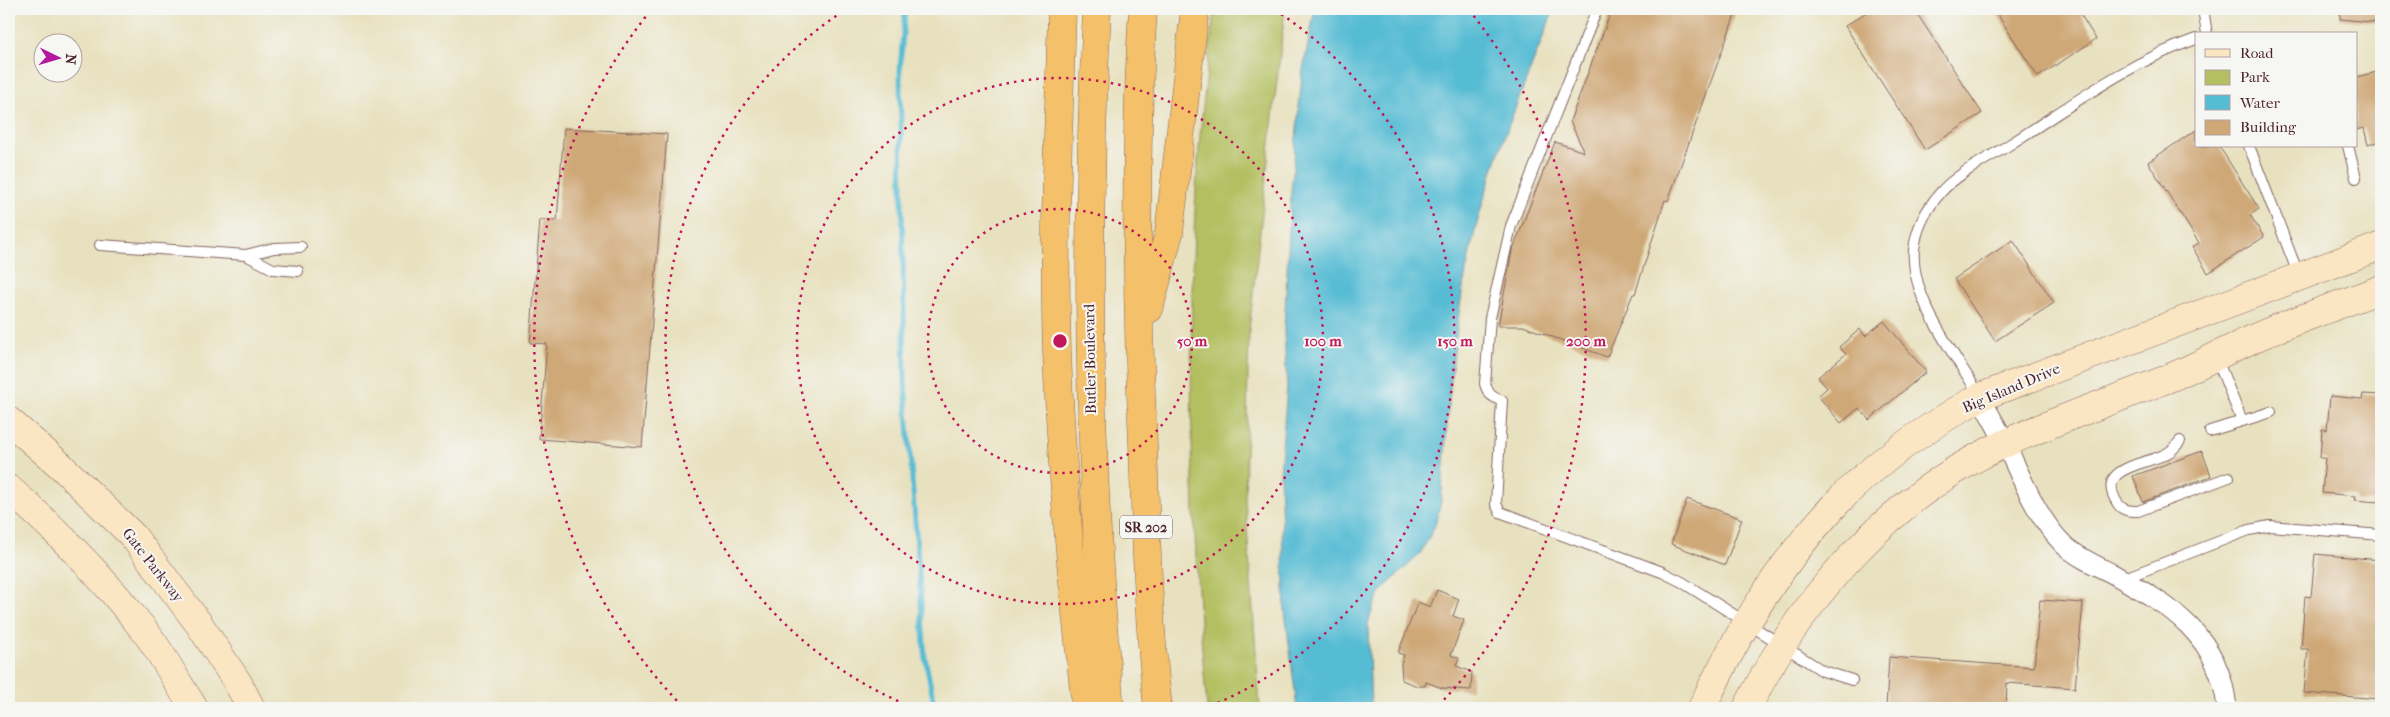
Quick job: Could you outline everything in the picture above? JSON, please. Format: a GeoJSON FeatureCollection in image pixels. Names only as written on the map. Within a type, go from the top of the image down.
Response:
{"type":"FeatureCollection","features":[{"type":"Feature","properties":{"kind":"highway"},"geometry":{"type":"LineString","coordinates":[[1062,9],[1055,245],[1057,350],[1068,531],[1086,708]]}},
{"type":"Feature","properties":{"kind":"highway","name":"Butler Boulevard"},"geometry":{"type":"LineString","coordinates":[[1096,9],[1090,174],[1089,365],[1098,561],[1110,708]]}},
{"type":"Feature","properties":{"kind":"highway","name":"SR 202"},"geometry":{"type":"LineString","coordinates":[[1143,9],[1139,137],[1139,345],[1150,617],[1158,708]]}},
{"type":"Feature","properties":{"kind":"highway"},"geometry":{"type":"LineString","coordinates":[[1139,345],[1169,233],[1194,9]]}},
{"type":"Feature","properties":{"kind":"street","name":"Big Island Drive"},"geometry":{"type":"LineString","coordinates":[[1702,708],[1717,675],[1776,578],[1832,507],[1867,476],[1934,423],[1980,397],[2381,246]]}},
{"type":"Feature","properties":{"kind":"street"},"geometry":{"type":"LineString","coordinates":[[1747,708],[1781,645],[1828,581],[1890,519],[1943,478],[2005,443],[2216,357],[2277,329],[2381,289]]}},
{"type":"Feature","properties":{"kind":"street"},"geometry":{"type":"LineString","coordinates":[[1980,397],[2036,507],[2048,526],[2066,546],[2159,600],[2190,624],[2217,666],[2225,690],[2227,708]]}},
{"type":"Feature","properties":{"kind":"street","name":"Gate Parkway"},"geometry":{"type":"LineString","coordinates":[[9,421],[60,465],[133,536],[199,624],[238,683],[251,708]]}},
{"type":"Feature","properties":{"kind":"street"},"geometry":{"type":"LineString","coordinates":[[9,489],[36,512],[103,580],[145,632],[194,708]]}},
{"type":"Feature","properties":{"kind":"lane"},"geometry":{"type":"LineString","coordinates":[[1597,9],[1512,226],[1490,318],[1485,384],[1488,392],[1502,401],[1496,504],[1500,512],[1662,572],[1682,582],[1822,671],[1852,680]]}},
{"type":"Feature","properties":{"kind":"lane"},"geometry":{"type":"LineString","coordinates":[[2203,9],[2207,32]]}},
{"type":"Feature","properties":{"kind":"lane"},"geometry":{"type":"LineString","coordinates":[[1980,397],[1934,321],[1915,276],[1914,250],[1927,210],[1942,191],[1969,171],[2112,78],[2146,59],[2195,39]]}},
{"type":"Feature","properties":{"kind":"lane"},"geometry":{"type":"LineString","coordinates":[[2250,148],[2299,277]]}},
{"type":"Feature","properties":{"kind":"lane"},"geometry":{"type":"LineString","coordinates":[[2348,148],[2356,178]]}},
{"type":"Feature","properties":{"kind":"lane"},"geometry":{"type":"LineString","coordinates":[[100,245],[246,255],[274,248],[301,247]]}},
{"type":"Feature","properties":{"kind":"lane"},"geometry":{"type":"LineString","coordinates":[[246,255],[273,269],[298,271]]}},
{"type":"Feature","properties":{"kind":"lane"},"geometry":{"type":"LineString","coordinates":[[2216,357],[2242,421]]}},
{"type":"Feature","properties":{"kind":"lane"},"geometry":{"type":"LineString","coordinates":[[2210,431],[2271,412]]}},
{"type":"Feature","properties":{"kind":"lane"},"geometry":{"type":"LineString","coordinates":[[2180,441],[2169,453],[2126,468],[2116,475],[2112,485],[2114,497],[2120,506],[2127,511],[2138,511],[2229,477]]}},
{"type":"Feature","properties":{"kind":"lane"},"geometry":{"type":"LineString","coordinates":[[2122,579],[2249,530],[2270,526],[2381,535]]}},
{"type":"Feature","properties":{"kind":"green space"},"geometry":{"type":"Polygon","coordinates":[[[1214,9],[1285,9],[1249,330],[1245,499],[1260,708],[1207,708],[1197,579],[1191,385],[1193,255],[1199,144],[1214,9]]]}},
{"type":"Feature","properties":{"kind":"water"},"geometry":{"type":"Polygon","coordinates":[[[1315,9],[1554,9],[1495,164],[1470,251],[1453,358],[1441,502],[1434,528],[1420,554],[1382,590],[1368,624],[1371,708],[1297,708],[1285,611],[1280,474],[1287,386],[1284,331],[1291,192],[1302,75],[1315,9]]]}},
{"type":"Feature","properties":{"kind":"building"},"geometry":{"type":"Polygon","coordinates":[[[1612,9],[1737,9],[1668,201],[1665,200],[1635,294],[1633,294],[1607,357],[1523,326],[1498,326],[1512,251],[1555,142],[1584,152],[1570,121],[1612,9]]]}},
{"type":"Feature","properties":{"kind":"building"},"geometry":{"type":"Polygon","coordinates":[[[1871,9],[1914,9],[1982,113],[1925,150],[1845,26],[1871,9]]]}},
{"type":"Feature","properties":{"kind":"building"},"geometry":{"type":"Polygon","coordinates":[[[1994,9],[2077,9],[2096,39],[2038,77],[1994,9]]]}},
{"type":"Feature","properties":{"kind":"building"},"geometry":{"type":"Polygon","coordinates":[[[2340,9],[2381,9],[2381,23],[2340,19],[2340,9]]]}},
{"type":"Feature","properties":{"kind":"building"},"geometry":{"type":"Polygon","coordinates":[[[2381,71],[2381,141],[2368,145],[2364,128],[2358,130],[2358,77],[2381,71]]]}},
{"type":"Feature","properties":{"kind":"building"},"geometry":{"type":"Polygon","coordinates":[[[564,128],[667,134],[642,447],[539,439],[547,344],[530,343],[540,220],[557,221],[564,128]]]}},
{"type":"Feature","properties":{"kind":"building"},"geometry":{"type":"Polygon","coordinates":[[[2195,131],[2195,148],[2220,148],[2259,209],[2250,215],[2264,237],[2208,273],[2192,247],[2199,243],[2148,162],[2195,131]]]}},
{"type":"Feature","properties":{"kind":"building"},"geometry":{"type":"Polygon","coordinates":[[[2013,240],[2054,303],[1995,341],[1954,279],[2013,240]]]}},
{"type":"Feature","properties":{"kind":"building"},"geometry":{"type":"Polygon","coordinates":[[[1884,321],[1926,372],[1869,420],[1859,408],[1841,423],[1818,396],[1827,388],[1818,377],[1846,354],[1839,347],[1860,329],[1865,336],[1884,321]]]}},
{"type":"Feature","properties":{"kind":"building"},"geometry":{"type":"Polygon","coordinates":[[[2363,394],[2381,395],[2381,498],[2379,498],[2378,502],[2355,500],[2356,496],[2322,493],[2325,458],[2320,458],[2322,429],[2327,430],[2330,396],[2362,399],[2363,394]]]}},
{"type":"Feature","properties":{"kind":"building"},"geometry":{"type":"Polygon","coordinates":[[[2202,451],[2211,476],[2143,502],[2133,476],[2202,451]]]}},
{"type":"Feature","properties":{"kind":"building"},"geometry":{"type":"Polygon","coordinates":[[[1687,499],[1742,519],[1725,565],[1671,544],[1687,499]]]}},
{"type":"Feature","properties":{"kind":"building"},"geometry":{"type":"Polygon","coordinates":[[[2315,554],[2381,560],[2381,699],[2304,693],[2308,649],[2301,649],[2305,596],[2311,597],[2315,554]]]}},
{"type":"Feature","properties":{"kind":"building"},"geometry":{"type":"Polygon","coordinates":[[[1437,590],[1459,599],[1453,616],[1464,620],[1451,655],[1459,658],[1456,666],[1472,672],[1471,690],[1442,688],[1426,682],[1425,686],[1417,686],[1402,680],[1401,664],[1404,655],[1398,653],[1418,602],[1430,607],[1437,590]]]}},
{"type":"Feature","properties":{"kind":"building"},"geometry":{"type":"Polygon","coordinates":[[[2040,600],[2083,603],[2075,688],[2007,683],[2006,708],[1886,708],[1889,657],[2034,667],[2040,600]]]}},
{"type":"Feature","properties":{"kind":"waterway"},"geometry":{"type":"LineString","coordinates":[[905,9],[900,70],[905,383],[925,657],[934,703],[938,708]]}}]}
